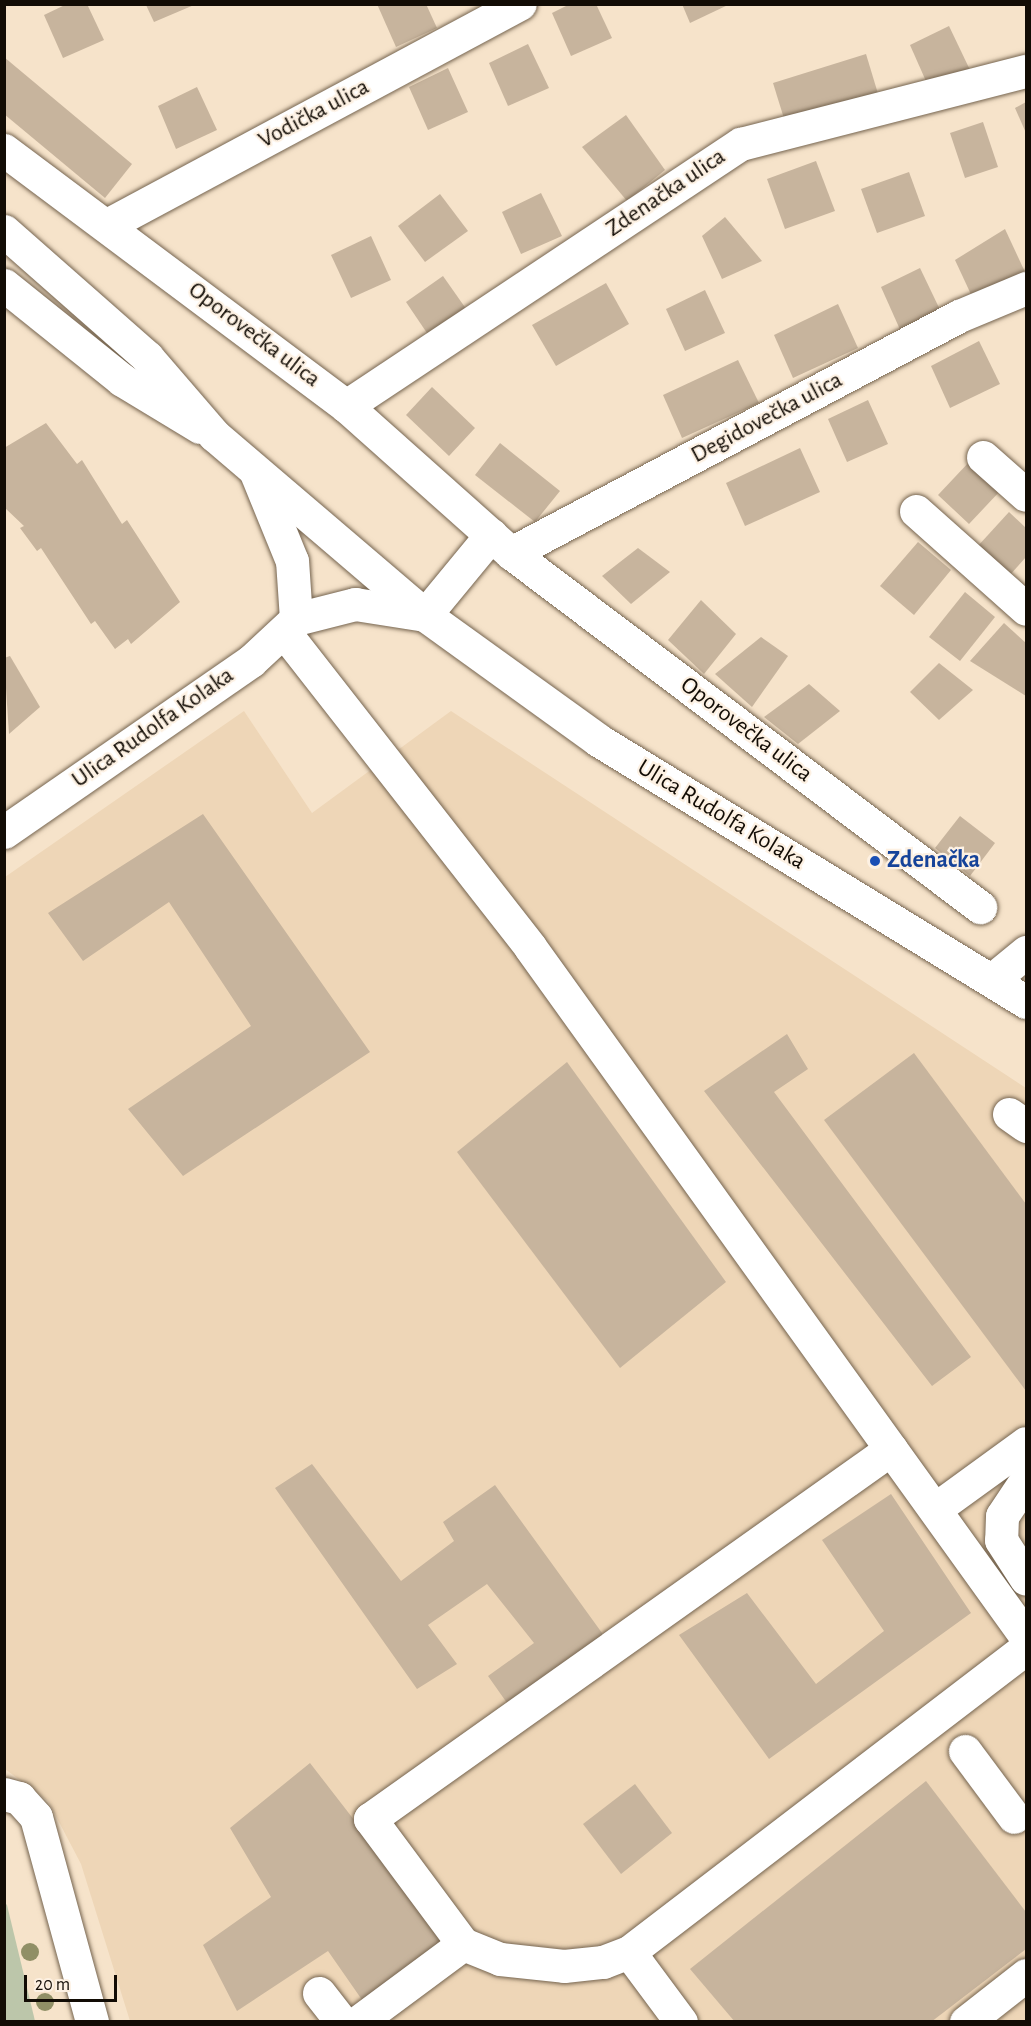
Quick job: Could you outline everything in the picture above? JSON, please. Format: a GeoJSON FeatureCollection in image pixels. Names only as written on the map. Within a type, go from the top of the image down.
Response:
{"type":"FeatureCollection","features":[{"type":"Feature","properties":{"kind":"street","name":"Vodička ulica"},"geometry":{"type":"LineString","coordinates":[[109,224],[520,4]]}},
{"type":"Feature","properties":{"kind":"street","name":"Zdenačka ulica"},"geometry":{"type":"LineString","coordinates":[[346,406],[741,144],[1026,71]]}},
{"type":"Feature","properties":{"kind":"street","name":"Oporovečka ulica"},"geometry":{"type":"LineString","coordinates":[[4,150],[109,224],[346,406],[501,544],[980,907]]}},
{"type":"Feature","properties":{"kind":"street","name":"Ulica Rudolfa Kolaka"},"geometry":{"type":"LineString","coordinates":[[4,231],[147,357],[214,435],[425,615],[598,740],[1026,1002]]}},
{"type":"Feature","properties":{"kind":"street","name":"Ulica Rudolfa Kolaka"},"geometry":{"type":"LineString","coordinates":[[4,285],[122,380],[214,435]]}},
{"type":"Feature","properties":{"kind":"street","name":"Degidovečka ulica"},"geometry":{"type":"LineString","coordinates":[[501,544],[959,316],[1026,288]]}},
{"type":"Feature","properties":{"kind":"street"},"geometry":{"type":"LineString","coordinates":[[983,457],[1026,495]]}},
{"type":"Feature","properties":{"kind":"street","name":"Ulica Rudolfa Kolaka"},"geometry":{"type":"LineString","coordinates":[[256,472],[292,561],[291,626]]}},
{"type":"Feature","properties":{"kind":"street"},"geometry":{"type":"LineString","coordinates":[[915,511],[1026,609]]}},
{"type":"Feature","properties":{"kind":"street"},"geometry":{"type":"LineString","coordinates":[[425,615],[501,544]]}},
{"type":"Feature","properties":{"kind":"street","name":"Ulica Rudolfa Kolaka"},"geometry":{"type":"LineString","coordinates":[[4,832],[291,626],[355,604],[425,615]]}},
{"type":"Feature","properties":{"kind":"street"},"geometry":{"type":"LineString","coordinates":[[291,626],[530,947],[1026,1637]]}},
{"type":"Feature","properties":{"kind":"street"},"geometry":{"type":"LineString","coordinates":[[993,980],[1026,952]]}},
{"type":"Feature","properties":{"kind":"street"},"geometry":{"type":"LineString","coordinates":[[934,1509],[1026,1443]]}},
{"type":"Feature","properties":{"kind":"street"},"geometry":{"type":"LineString","coordinates":[[891,1449],[370,1819],[463,1944],[500,1959],[564,1966],[603,1962],[629,1952],[1026,1648]]}},
{"type":"Feature","properties":{"kind":"street"},"geometry":{"type":"LineString","coordinates":[[1026,1480],[1002,1516],[1000,1540],[1026,1580]]}},
{"type":"Feature","properties":{"kind":"street"},"geometry":{"type":"LineString","coordinates":[[965,1751],[1022,1819]]}},
{"type":"Feature","properties":{"kind":"street"},"geometry":{"type":"LineString","coordinates":[[4,1794],[19,1798],[36,1817],[93,2022]]}},
{"type":"Feature","properties":{"kind":"street"},"geometry":{"type":"LineString","coordinates":[[358,2022],[463,1944]]}},
{"type":"Feature","properties":{"kind":"street"},"geometry":{"type":"LineString","coordinates":[[629,1952],[681,2022]]}},
{"type":"Feature","properties":{"kind":"street"},"geometry":{"type":"LineString","coordinates":[[966,2022],[1026,1975]]}},
{"type":"Feature","properties":{"kind":"street"},"geometry":{"type":"LineString","coordinates":[[319,1993],[342,2022]]}},
{"type":"Feature","properties":{"kind":"shaded area"},"geometry":{"type":"Polygon","coordinates":[[[244,711],[312,813],[451,711],[1026,1088],[1026,2021],[130,2021],[81,1864],[48,1801],[5,1769],[5,877],[244,711]]]}},
{"type":"Feature","properties":{"kind":"green space"},"geometry":{"type":"Polygon","coordinates":[[[5,1903],[7,1905],[35,2021],[5,2021],[5,1903]]]}},
{"type":"Feature","properties":{"kind":"building"},"geometry":{"type":"Polygon","coordinates":[[[67,4],[87,4],[104,40],[63,58],[44,15],[67,4]]]}},
{"type":"Feature","properties":{"kind":"building"},"geometry":{"type":"Polygon","coordinates":[[[377,4],[426,4],[437,28],[396,47],[377,4]]]}},
{"type":"Feature","properties":{"kind":"building"},"geometry":{"type":"Polygon","coordinates":[[[570,4],[596,4],[612,38],[571,56],[552,13],[570,4]]]}},
{"type":"Feature","properties":{"kind":"building"},"geometry":{"type":"Polygon","coordinates":[[[682,4],[730,4],[690,23],[682,4]]]}},
{"type":"Feature","properties":{"kind":"building"},"geometry":{"type":"Polygon","coordinates":[[[146,5],[194,5],[154,22],[146,5]]]}},
{"type":"Feature","properties":{"kind":"building"},"geometry":{"type":"Polygon","coordinates":[[[949,26],[970,70],[929,88],[910,45],[949,26]]]}},
{"type":"Feature","properties":{"kind":"building"},"geometry":{"type":"Polygon","coordinates":[[[528,44],[549,88],[508,106],[489,63],[528,44]]]}},
{"type":"Feature","properties":{"kind":"building"},"geometry":{"type":"Polygon","coordinates":[[[866,54],[879,97],[786,125],[773,83],[866,54]]]}},
{"type":"Feature","properties":{"kind":"building"},"geometry":{"type":"Polygon","coordinates":[[[4,57],[132,164],[105,198],[4,114],[4,57]]]}},
{"type":"Feature","properties":{"kind":"building"},"geometry":{"type":"Polygon","coordinates":[[[448,68],[468,112],[428,130],[409,87],[448,68]]]}},
{"type":"Feature","properties":{"kind":"building"},"geometry":{"type":"Polygon","coordinates":[[[197,87],[217,130],[176,149],[158,106],[197,87]]]}},
{"type":"Feature","properties":{"kind":"building"},"geometry":{"type":"Polygon","coordinates":[[[1026,102],[1026,133],[1015,108],[1026,102]]]}},
{"type":"Feature","properties":{"kind":"building"},"geometry":{"type":"Polygon","coordinates":[[[626,115],[665,170],[627,201],[582,147],[626,115]]]}},
{"type":"Feature","properties":{"kind":"building"},"geometry":{"type":"Polygon","coordinates":[[[983,122],[998,167],[965,178],[950,133],[983,122]]]}},
{"type":"Feature","properties":{"kind":"building"},"geometry":{"type":"Polygon","coordinates":[[[816,161],[835,211],[785,229],[767,179],[816,161]]]}},
{"type":"Feature","properties":{"kind":"building"},"geometry":{"type":"Polygon","coordinates":[[[909,172],[925,216],[877,233],[861,189],[909,172]]]}},
{"type":"Feature","properties":{"kind":"building"},"geometry":{"type":"Polygon","coordinates":[[[541,193],[562,236],[521,254],[502,212],[541,193]]]}},
{"type":"Feature","properties":{"kind":"building"},"geometry":{"type":"Polygon","coordinates":[[[440,194],[468,231],[425,262],[398,226],[440,194]]]}},
{"type":"Feature","properties":{"kind":"building"},"geometry":{"type":"Polygon","coordinates":[[[725,217],[762,261],[722,279],[702,236],[725,217]]]}},
{"type":"Feature","properties":{"kind":"building"},"geometry":{"type":"Polygon","coordinates":[[[1005,229],[1025,272],[975,303],[955,260],[1005,229]]]}},
{"type":"Feature","properties":{"kind":"building"},"geometry":{"type":"Polygon","coordinates":[[[371,236],[391,280],[351,298],[331,255],[371,236]]]}},
{"type":"Feature","properties":{"kind":"building"},"geometry":{"type":"Polygon","coordinates":[[[920,268],[943,316],[902,334],[881,287],[920,268]]]}},
{"type":"Feature","properties":{"kind":"building"},"geometry":{"type":"Polygon","coordinates":[[[443,276],[469,313],[431,339],[406,302],[443,276]]]}},
{"type":"Feature","properties":{"kind":"building"},"geometry":{"type":"Polygon","coordinates":[[[606,283],[629,324],[556,366],[532,325],[606,283]]]}},
{"type":"Feature","properties":{"kind":"building"},"geometry":{"type":"Polygon","coordinates":[[[705,290],[725,333],[685,351],[666,309],[705,290]]]}},
{"type":"Feature","properties":{"kind":"building"},"geometry":{"type":"Polygon","coordinates":[[[838,304],[858,348],[793,378],[774,335],[838,304]]]}},
{"type":"Feature","properties":{"kind":"building"},"geometry":{"type":"Polygon","coordinates":[[[979,341],[1000,384],[950,408],[931,366],[979,341]]]}},
{"type":"Feature","properties":{"kind":"building"},"geometry":{"type":"Polygon","coordinates":[[[738,360],[759,403],[682,438],[663,395],[738,360]]]}},
{"type":"Feature","properties":{"kind":"building"},"geometry":{"type":"Polygon","coordinates":[[[432,387],[475,428],[449,456],[406,415],[432,387]]]}},
{"type":"Feature","properties":{"kind":"building"},"geometry":{"type":"Polygon","coordinates":[[[868,400],[888,444],[847,462],[828,419],[868,400]]]}},
{"type":"Feature","properties":{"kind":"building"},"geometry":{"type":"Polygon","coordinates":[[[46,423],[77,464],[82,460],[122,524],[127,520],[180,602],[131,644],[128,639],[115,649],[95,621],[91,624],[41,548],[37,551],[20,528],[24,526],[4,507],[4,448],[46,423]]]}},
{"type":"Feature","properties":{"kind":"building"},"geometry":{"type":"Polygon","coordinates":[[[500,443],[560,491],[535,522],[475,475],[500,443]]]}},
{"type":"Feature","properties":{"kind":"building"},"geometry":{"type":"Polygon","coordinates":[[[800,448],[820,492],[745,526],[726,483],[800,448]]]}},
{"type":"Feature","properties":{"kind":"building"},"geometry":{"type":"Polygon","coordinates":[[[970,461],[1001,490],[969,524],[938,495],[970,461]]]}},
{"type":"Feature","properties":{"kind":"building"},"geometry":{"type":"Polygon","coordinates":[[[1009,512],[1026,528],[1026,557],[1009,576],[977,547],[1009,512]]]}},
{"type":"Feature","properties":{"kind":"building"},"geometry":{"type":"Polygon","coordinates":[[[918,542],[951,570],[914,615],[880,586],[918,542]]]}},
{"type":"Feature","properties":{"kind":"building"},"geometry":{"type":"Polygon","coordinates":[[[638,548],[670,572],[631,604],[602,576],[638,548]]]}},
{"type":"Feature","properties":{"kind":"building"},"geometry":{"type":"Polygon","coordinates":[[[965,592],[995,617],[960,661],[929,637],[965,592]]]}},
{"type":"Feature","properties":{"kind":"building"},"geometry":{"type":"Polygon","coordinates":[[[701,600],[736,634],[704,674],[668,640],[701,600]]]}},
{"type":"Feature","properties":{"kind":"building"},"geometry":{"type":"Polygon","coordinates":[[[1004,623],[1026,643],[1026,696],[970,661],[1004,623]]]}},
{"type":"Feature","properties":{"kind":"building"},"geometry":{"type":"Polygon","coordinates":[[[761,637],[788,656],[752,707],[715,674],[761,637]]]}},
{"type":"Feature","properties":{"kind":"building"},"geometry":{"type":"Polygon","coordinates":[[[10,656],[40,707],[9,734],[4,658],[10,656]]]}},
{"type":"Feature","properties":{"kind":"building"},"geometry":{"type":"Polygon","coordinates":[[[939,663],[973,690],[939,720],[910,692],[939,663]]]}},
{"type":"Feature","properties":{"kind":"building"},"geometry":{"type":"Polygon","coordinates":[[[809,684],[840,711],[798,744],[764,717],[809,684]]]}},
{"type":"Feature","properties":{"kind":"building"},"geometry":{"type":"Polygon","coordinates":[[[203,814],[370,1052],[183,1176],[128,1109],[251,1026],[169,902],[83,961],[48,913],[203,814]]]}},
{"type":"Feature","properties":{"kind":"building"},"geometry":{"type":"Polygon","coordinates":[[[960,816],[995,843],[970,876],[935,848],[960,816]]]}},
{"type":"Feature","properties":{"kind":"building"},"geometry":{"type":"Polygon","coordinates":[[[787,1034],[808,1069],[774,1092],[971,1357],[932,1386],[704,1091],[787,1034]]]}},
{"type":"Feature","properties":{"kind":"building"},"geometry":{"type":"Polygon","coordinates":[[[914,1053],[1026,1204],[1026,1391],[824,1120],[914,1053]]]}},
{"type":"Feature","properties":{"kind":"building"},"geometry":{"type":"Polygon","coordinates":[[[567,1062],[726,1282],[620,1368],[457,1152],[567,1062]]]}},
{"type":"Feature","properties":{"kind":"building"},"geometry":{"type":"Polygon","coordinates":[[[312,1464],[401,1581],[454,1541],[443,1522],[495,1485],[610,1644],[514,1713],[488,1676],[534,1643],[487,1584],[428,1625],[457,1664],[417,1689],[275,1488],[312,1464]]]}},
{"type":"Feature","properties":{"kind":"building"},"geometry":{"type":"Polygon","coordinates":[[[891,1494],[971,1613],[769,1759],[679,1635],[747,1593],[816,1684],[884,1631],[822,1540],[891,1494]]]}},
{"type":"Feature","properties":{"kind":"building"},"geometry":{"type":"Polygon","coordinates":[[[310,1763],[447,1940],[367,2007],[328,1951],[237,2011],[203,1945],[271,1897],[230,1828],[310,1763]]]}},
{"type":"Feature","properties":{"kind":"building"},"geometry":{"type":"Polygon","coordinates":[[[926,1781],[1026,1912],[1026,1949],[931,2022],[735,2022],[690,1969],[926,1781]]]}},
{"type":"Feature","properties":{"kind":"building"},"geometry":{"type":"Polygon","coordinates":[[[635,1784],[672,1833],[621,1874],[583,1824],[635,1784]]]}},
{"type":"Feature","properties":{"kind":"place","name":"Zdenačka"},"geometry":{"type":"Point","coordinates":[875,861]}}]}
